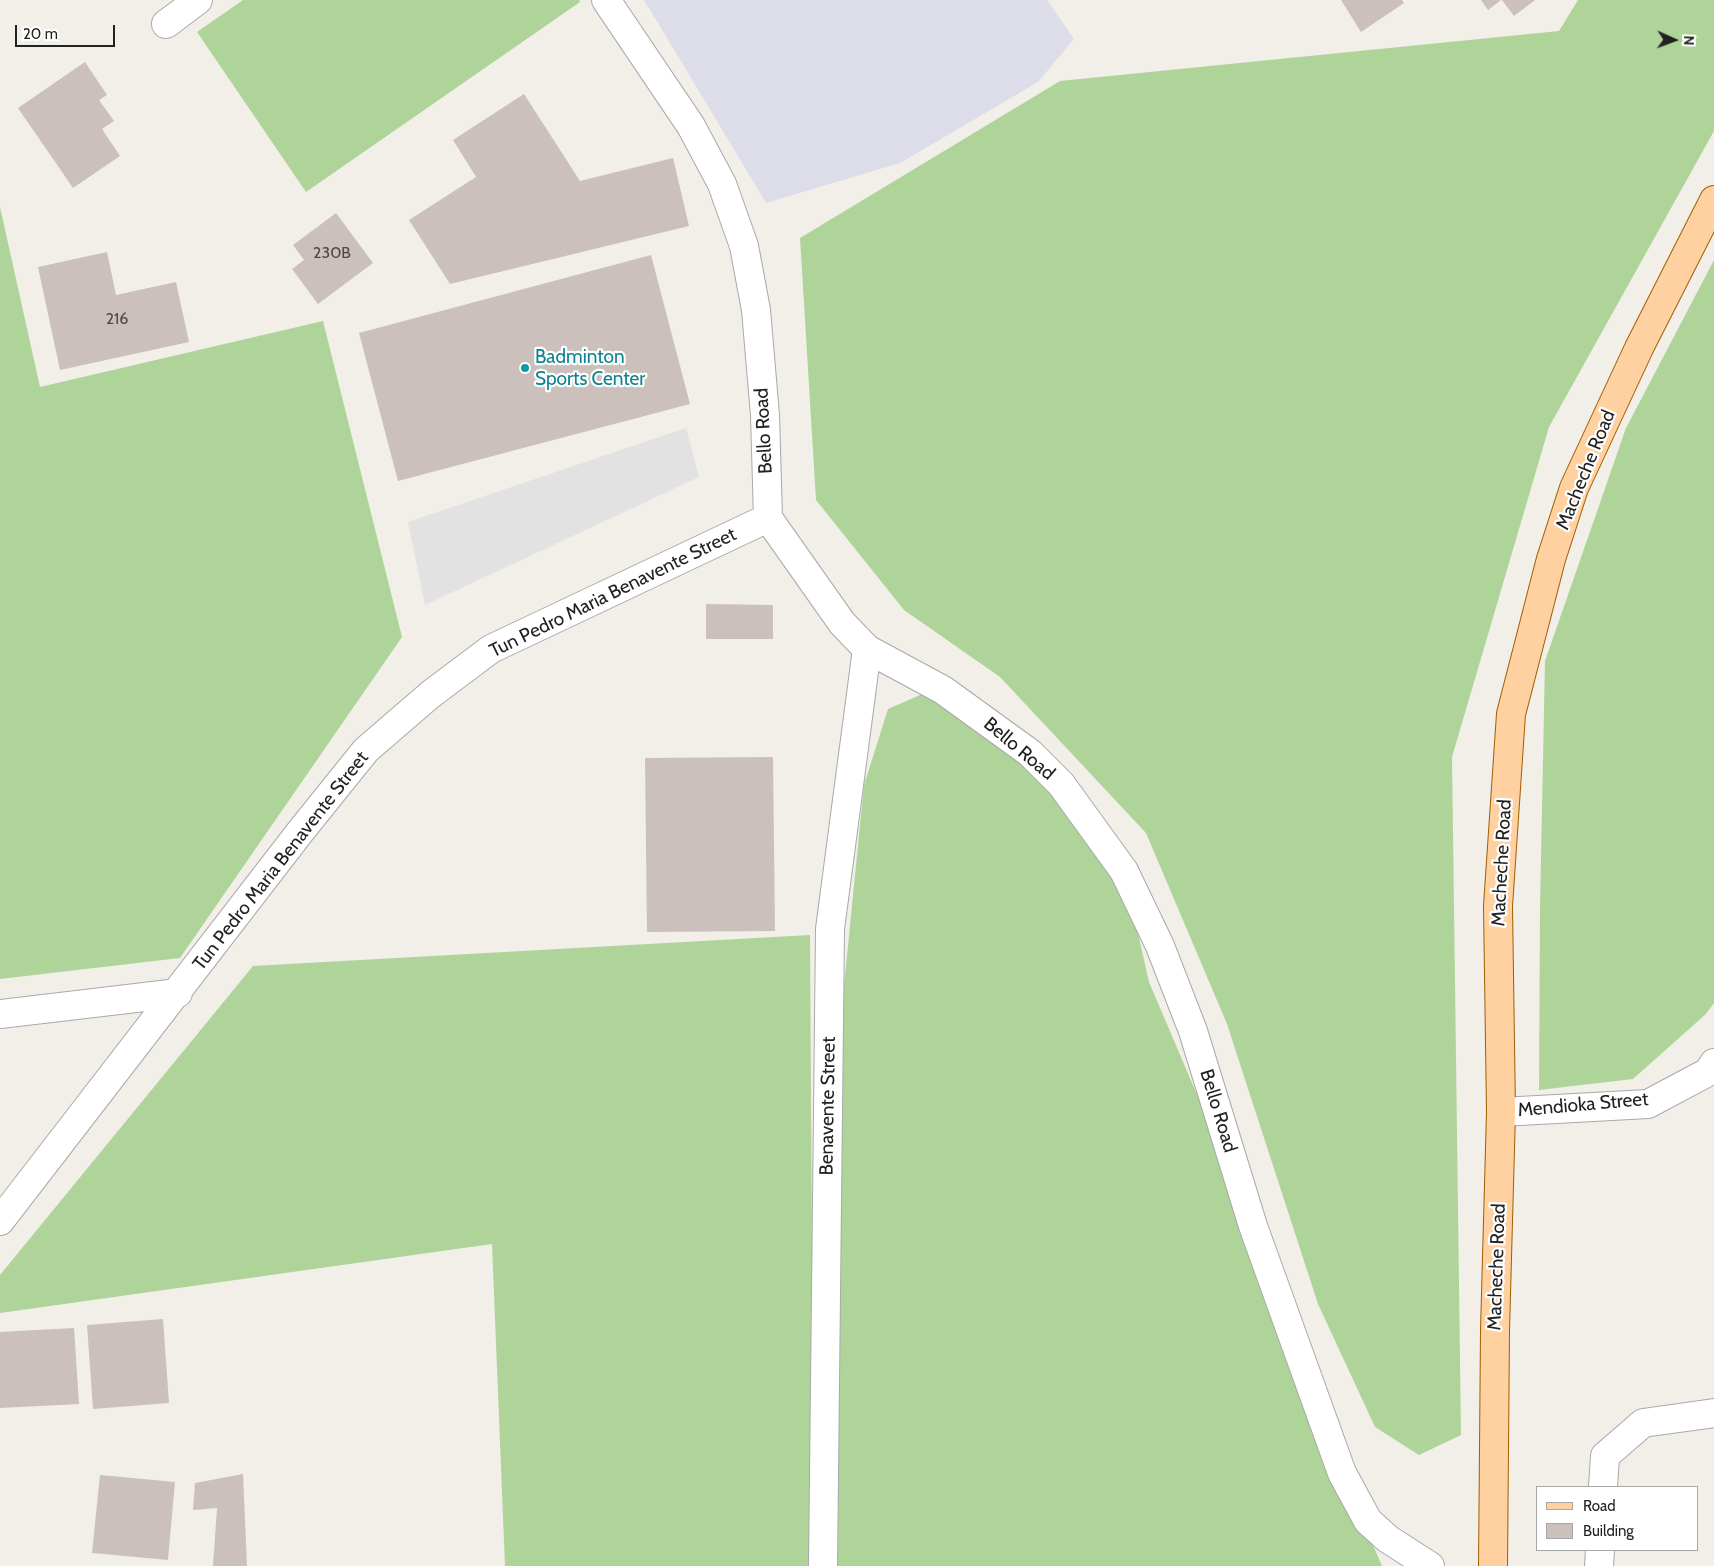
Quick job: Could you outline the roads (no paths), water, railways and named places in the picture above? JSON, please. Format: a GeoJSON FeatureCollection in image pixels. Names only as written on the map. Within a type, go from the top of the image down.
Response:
{"type":"FeatureCollection","features":[{"type":"Feature","properties":{"kind":"main road","name":"Macheche Road"},"geometry":{"type":"LineString","coordinates":[[1493,1566],[1495,1331],[1501,1112],[1498,906],[1511,714],[1551,559],[1574,488],[1639,348],[1714,200]]}},
{"type":"Feature","properties":{"kind":"street"},"geometry":{"type":"LineString","coordinates":[[166,24],[198,0]]}},
{"type":"Feature","properties":{"kind":"street","name":"Bello Road"},"geometry":{"type":"LineString","coordinates":[[606,0],[691,126],[722,184],[744,246],[756,319],[765,415],[768,518],[842,623],[867,648],[943,690],[1030,753],[1062,784],[1124,870],[1160,946],[1193,1031],[1253,1226],[1342,1473],[1368,1521],[1388,1539],[1430,1566]]}},
{"type":"Feature","properties":{"kind":"street","name":"Tun Pedro Maria Benavente Street"},"geometry":{"type":"LineString","coordinates":[[0,1221],[178,993],[300,832],[366,750],[432,694],[491,650],[768,518]]}},
{"type":"Feature","properties":{"kind":"street","name":"Benavente Street"},"geometry":{"type":"LineString","coordinates":[[823,1566],[830,928],[867,648]]}},
{"type":"Feature","properties":{"kind":"street"},"geometry":{"type":"LineString","coordinates":[[0,1014],[178,993]]}},
{"type":"Feature","properties":{"kind":"street","name":"Mendioka Street"},"geometry":{"type":"LineString","coordinates":[[1501,1112],[1648,1104],[1712,1070]]}},
{"type":"Feature","properties":{"kind":"street"},"geometry":{"type":"LineString","coordinates":[[1603,1486],[1605,1456],[1643,1422],[1714,1413]]}},
{"type":"Feature","properties":{"kind":"street"},"geometry":{"type":"LineString","coordinates":[[1599,1566],[1600,1551]]}},
{"type":"Feature","properties":{"kind":"place","name":"Badminton Sports Center"},"geometry":{"type":"Point","coordinates":[525,368]}}]}
